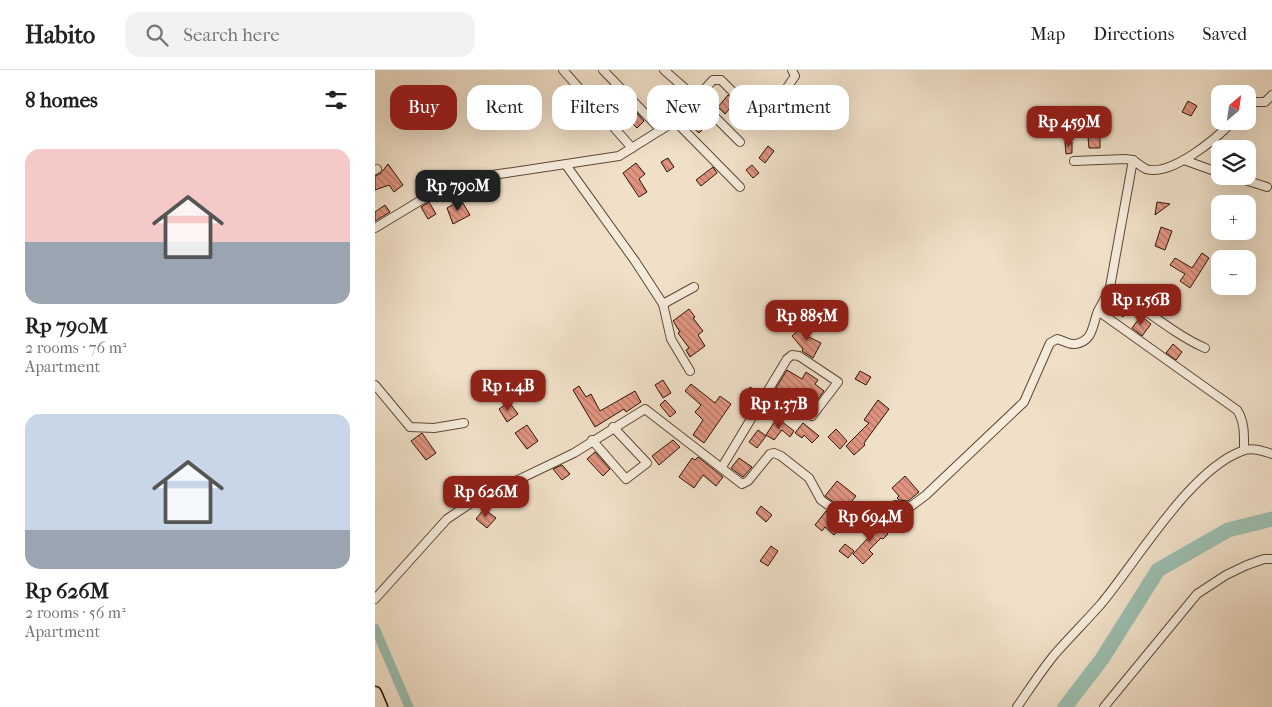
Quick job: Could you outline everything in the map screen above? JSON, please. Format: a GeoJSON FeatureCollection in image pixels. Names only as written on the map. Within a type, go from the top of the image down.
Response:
{"type":"FeatureCollection","features":[{"type":"Feature","properties":{"kind":"main road"},"geometry":{"type":"LineString","coordinates":[[375,694],[381,707]]}},
{"type":"Feature","properties":{"kind":"street"},"geometry":{"type":"LineString","coordinates":[[563,70],[631,148]]}},
{"type":"Feature","properties":{"kind":"street"},"geometry":{"type":"LineString","coordinates":[[603,70],[647,116]]}},
{"type":"Feature","properties":{"kind":"street"},"geometry":{"type":"LineString","coordinates":[[664,70],[681,85]]}},
{"type":"Feature","properties":{"kind":"street"},"geometry":{"type":"LineString","coordinates":[[708,85],[713,80],[721,80],[752,110],[764,117],[792,83],[795,76],[792,70]]}},
{"type":"Feature","properties":{"kind":"street"},"geometry":{"type":"LineString","coordinates":[[1256,102],[1265,102],[1272,95]]}},
{"type":"Feature","properties":{"kind":"street"},"geometry":{"type":"LineString","coordinates":[[719,122],[739,142]]}},
{"type":"Feature","properties":{"kind":"street"},"geometry":{"type":"LineString","coordinates":[[375,228],[447,182],[619,156],[661,130]]}},
{"type":"Feature","properties":{"kind":"street"},"geometry":{"type":"LineString","coordinates":[[684,130],[740,187]]}},
{"type":"Feature","properties":{"kind":"street"},"geometry":{"type":"LineString","coordinates":[[1074,161],[1125,158],[1133,160],[1145,169],[1153,170],[1169,167],[1184,160],[1212,141],[1224,130]]}},
{"type":"Feature","properties":{"kind":"street"},"geometry":{"type":"LineString","coordinates":[[375,598],[447,519],[474,501],[574,453],[592,440],[645,409],[722,467],[736,481],[744,484],[770,454],[777,454],[809,478],[821,500],[859,527],[864,526],[895,505],[910,507],[926,495],[1024,402],[1050,343],[1057,339],[1069,344],[1083,342],[1091,334],[1098,311],[1104,303],[1110,287],[1133,160]]}},
{"type":"Feature","properties":{"kind":"street"},"geometry":{"type":"LineString","coordinates":[[1184,160],[1211,170]]}},
{"type":"Feature","properties":{"kind":"street"},"geometry":{"type":"LineString","coordinates":[[566,165],[635,261],[663,304],[671,339],[690,371]]}},
{"type":"Feature","properties":{"kind":"street"},"geometry":{"type":"LineString","coordinates":[[1256,184],[1267,187]]}},
{"type":"Feature","properties":{"kind":"street"},"geometry":{"type":"LineString","coordinates":[[1110,287],[1141,305],[1181,335],[1205,348]]}},
{"type":"Feature","properties":{"kind":"street"},"geometry":{"type":"LineString","coordinates":[[663,304],[694,288]]}},
{"type":"Feature","properties":{"kind":"street"},"geometry":{"type":"LineString","coordinates":[[1098,311],[1237,410],[1243,427],[1244,450]]}},
{"type":"Feature","properties":{"kind":"street"},"geometry":{"type":"LineString","coordinates":[[722,467],[787,359],[794,355],[820,369],[838,382],[812,416],[769,390]]}},
{"type":"Feature","properties":{"kind":"street"},"geometry":{"type":"LineString","coordinates":[[375,385],[410,427],[434,428],[464,423]]}},
{"type":"Feature","properties":{"kind":"street"},"geometry":{"type":"LineString","coordinates":[[592,440],[626,479],[647,463],[613,427]]}},
{"type":"Feature","properties":{"kind":"street"},"geometry":{"type":"LineString","coordinates":[[1017,707],[1054,656],[1102,602],[1178,505],[1205,477],[1230,457],[1244,450],[1256,450],[1272,454]]}},
{"type":"Feature","properties":{"kind":"street"},"geometry":{"type":"LineString","coordinates":[[1104,707],[1197,594],[1225,575],[1247,564],[1272,559]]}},
{"type":"Feature","properties":{"kind":"building"},"geometry":{"type":"Polygon","coordinates":[[[728,95],[729,109],[725,114],[719,106],[728,95]]]}},
{"type":"Feature","properties":{"kind":"building"},"geometry":{"type":"Polygon","coordinates":[[[1188,101],[1197,106],[1191,116],[1182,112],[1188,101]]]}},
{"type":"Feature","properties":{"kind":"building"},"geometry":{"type":"Polygon","coordinates":[[[637,113],[644,121],[637,128],[637,113]]]}},
{"type":"Feature","properties":{"kind":"building"},"geometry":{"type":"Polygon","coordinates":[[[1072,119],[1079,119],[1078,134],[1070,134],[1072,119]]]}},
{"type":"Feature","properties":{"kind":"building"},"geometry":{"type":"Polygon","coordinates":[[[1100,136],[1100,148],[1089,148],[1088,137],[1100,136]]]}},
{"type":"Feature","properties":{"kind":"building"},"geometry":{"type":"Polygon","coordinates":[[[1065,142],[1072,142],[1072,153],[1066,154],[1065,142]]]}},
{"type":"Feature","properties":{"kind":"building"},"geometry":{"type":"Polygon","coordinates":[[[768,146],[774,151],[765,163],[759,158],[768,146]]]}},
{"type":"Feature","properties":{"kind":"building"},"geometry":{"type":"Polygon","coordinates":[[[668,158],[674,167],[667,172],[661,162],[668,158]]]}},
{"type":"Feature","properties":{"kind":"building"},"geometry":{"type":"Polygon","coordinates":[[[636,163],[645,174],[639,179],[647,192],[639,197],[623,173],[636,163]]]}},
{"type":"Feature","properties":{"kind":"building"},"geometry":{"type":"Polygon","coordinates":[[[388,164],[403,185],[394,192],[389,185],[375,190],[375,176],[380,174],[388,164]]]}},
{"type":"Feature","properties":{"kind":"building"},"geometry":{"type":"Polygon","coordinates":[[[752,165],[759,173],[753,178],[746,170],[752,165]]]}},
{"type":"Feature","properties":{"kind":"building"},"geometry":{"type":"Polygon","coordinates":[[[713,167],[717,173],[701,186],[696,180],[713,167]]]}},
{"type":"Feature","properties":{"kind":"building"},"geometry":{"type":"Polygon","coordinates":[[[461,200],[470,215],[453,224],[447,208],[461,200]]]}},
{"type":"Feature","properties":{"kind":"building"},"geometry":{"type":"Polygon","coordinates":[[[429,202],[436,214],[428,219],[421,207],[429,202]]]}},
{"type":"Feature","properties":{"kind":"building"},"geometry":{"type":"Polygon","coordinates":[[[1157,202],[1170,204],[1155,215],[1157,202]]]}},
{"type":"Feature","properties":{"kind":"building"},"geometry":{"type":"Polygon","coordinates":[[[385,205],[390,212],[375,221],[375,212],[385,205]]]}},
{"type":"Feature","properties":{"kind":"building"},"geometry":{"type":"Polygon","coordinates":[[[1161,227],[1172,231],[1165,250],[1155,246],[1161,227]]]}},
{"type":"Feature","properties":{"kind":"building"},"geometry":{"type":"Polygon","coordinates":[[[1202,253],[1209,258],[1190,288],[1180,281],[1185,274],[1170,265],[1175,258],[1192,268],[1202,253]]]}},
{"type":"Feature","properties":{"kind":"building"},"geometry":{"type":"Polygon","coordinates":[[[1165,298],[1173,303],[1163,316],[1156,311],[1165,298]]]}},
{"type":"Feature","properties":{"kind":"building"},"geometry":{"type":"Polygon","coordinates":[[[1122,303],[1129,308],[1123,317],[1116,312],[1122,303]]]}},
{"type":"Feature","properties":{"kind":"building"},"geometry":{"type":"Polygon","coordinates":[[[689,309],[703,331],[698,335],[705,346],[690,357],[686,350],[689,348],[678,333],[680,332],[673,321],[689,309]]]}},
{"type":"Feature","properties":{"kind":"building"},"geometry":{"type":"Polygon","coordinates":[[[1141,316],[1151,324],[1142,336],[1132,328],[1141,316]]]}},
{"type":"Feature","properties":{"kind":"building"},"geometry":{"type":"Polygon","coordinates":[[[803,326],[809,332],[805,335],[821,343],[813,358],[802,351],[803,349],[792,336],[803,326]]]}},
{"type":"Feature","properties":{"kind":"building"},"geometry":{"type":"Polygon","coordinates":[[[1173,344],[1182,352],[1176,360],[1166,353],[1173,344]]]}},
{"type":"Feature","properties":{"kind":"building"},"geometry":{"type":"Polygon","coordinates":[[[787,370],[802,379],[806,372],[818,380],[815,384],[824,391],[812,407],[776,388],[787,370]]]}},
{"type":"Feature","properties":{"kind":"building"},"geometry":{"type":"Polygon","coordinates":[[[860,371],[871,377],[866,385],[855,379],[860,371]]]}},
{"type":"Feature","properties":{"kind":"building"},"geometry":{"type":"Polygon","coordinates":[[[663,380],[671,393],[663,398],[655,385],[663,380]]]}},
{"type":"Feature","properties":{"kind":"building"},"geometry":{"type":"Polygon","coordinates":[[[691,384],[715,403],[720,396],[731,404],[704,443],[693,435],[703,420],[695,412],[701,405],[685,391],[691,384]]]}},
{"type":"Feature","properties":{"kind":"building"},"geometry":{"type":"Polygon","coordinates":[[[579,386],[586,397],[591,394],[600,411],[635,391],[641,402],[626,412],[624,409],[595,427],[573,390],[579,386]]]}},
{"type":"Feature","properties":{"kind":"building"},"geometry":{"type":"Polygon","coordinates":[[[750,387],[760,393],[750,407],[741,401],[750,387]]]}},
{"type":"Feature","properties":{"kind":"building"},"geometry":{"type":"Polygon","coordinates":[[[665,400],[676,412],[670,417],[660,405],[665,400]]]}},
{"type":"Feature","properties":{"kind":"building"},"geometry":{"type":"Polygon","coordinates":[[[878,400],[889,409],[864,443],[865,445],[854,455],[846,446],[869,423],[864,420],[878,400]]]}},
{"type":"Feature","properties":{"kind":"building"},"geometry":{"type":"Polygon","coordinates":[[[509,402],[518,414],[507,422],[499,409],[509,402]]]}},
{"type":"Feature","properties":{"kind":"building"},"geometry":{"type":"Polygon","coordinates":[[[777,418],[794,431],[790,437],[782,430],[774,440],[766,435],[777,418]]]}},
{"type":"Feature","properties":{"kind":"building"},"geometry":{"type":"Polygon","coordinates":[[[803,423],[819,436],[812,443],[804,435],[802,438],[795,433],[803,423]]]}},
{"type":"Feature","properties":{"kind":"building"},"geometry":{"type":"Polygon","coordinates":[[[527,425],[538,441],[527,449],[515,433],[527,425]]]}},
{"type":"Feature","properties":{"kind":"building"},"geometry":{"type":"Polygon","coordinates":[[[836,429],[847,441],[840,449],[828,437],[836,429]]]}},
{"type":"Feature","properties":{"kind":"building"},"geometry":{"type":"Polygon","coordinates":[[[758,430],[766,436],[757,448],[749,442],[758,430]]]}},
{"type":"Feature","properties":{"kind":"building"},"geometry":{"type":"Polygon","coordinates":[[[422,433],[436,453],[426,460],[411,441],[422,433]]]}},
{"type":"Feature","properties":{"kind":"building"},"geometry":{"type":"Polygon","coordinates":[[[673,440],[680,447],[659,465],[652,456],[673,440]]]}},
{"type":"Feature","properties":{"kind":"building"},"geometry":{"type":"Polygon","coordinates":[[[595,452],[610,469],[603,476],[587,459],[595,452]]]}},
{"type":"Feature","properties":{"kind":"building"},"geometry":{"type":"Polygon","coordinates":[[[698,457],[723,477],[716,486],[703,475],[694,488],[679,477],[692,458],[695,460],[698,457]]]}},
{"type":"Feature","properties":{"kind":"building"},"geometry":{"type":"Polygon","coordinates":[[[739,458],[752,467],[743,477],[731,468],[739,458]]]}},
{"type":"Feature","properties":{"kind":"building"},"geometry":{"type":"Polygon","coordinates":[[[562,465],[570,474],[562,480],[553,469],[562,465]]]}},
{"type":"Feature","properties":{"kind":"building"},"geometry":{"type":"Polygon","coordinates":[[[905,476],[919,492],[908,501],[899,500],[897,498],[899,496],[892,488],[905,476]]]}},
{"type":"Feature","properties":{"kind":"building"},"geometry":{"type":"Polygon","coordinates":[[[837,481],[856,496],[845,510],[825,496],[837,481]]]}},
{"type":"Feature","properties":{"kind":"building"},"geometry":{"type":"Polygon","coordinates":[[[761,506],[772,515],[766,522],[756,513],[761,506]]]}},
{"type":"Feature","properties":{"kind":"building"},"geometry":{"type":"Polygon","coordinates":[[[484,509],[496,518],[487,528],[476,519],[484,509]]]}},
{"type":"Feature","properties":{"kind":"building"},"geometry":{"type":"Polygon","coordinates":[[[826,511],[843,525],[834,535],[825,527],[822,531],[815,525],[826,511]]]}},
{"type":"Feature","properties":{"kind":"building"},"geometry":{"type":"Polygon","coordinates":[[[878,525],[888,534],[869,550],[873,554],[863,564],[853,554],[868,538],[863,533],[878,525]]]}},
{"type":"Feature","properties":{"kind":"building"},"geometry":{"type":"Polygon","coordinates":[[[845,544],[854,551],[848,558],[839,551],[845,544]]]}},
{"type":"Feature","properties":{"kind":"building"},"geometry":{"type":"Polygon","coordinates":[[[771,546],[778,551],[768,566],[760,561],[771,546]]]}},
{"type":"Feature","properties":{"kind":"waterway"},"geometry":{"type":"LineString","coordinates":[[1065,707],[1102,659],[1158,570],[1228,530],[1272,519]]}},
{"type":"Feature","properties":{"kind":"waterway"},"geometry":{"type":"LineString","coordinates":[[375,628],[409,707]]}}]}
